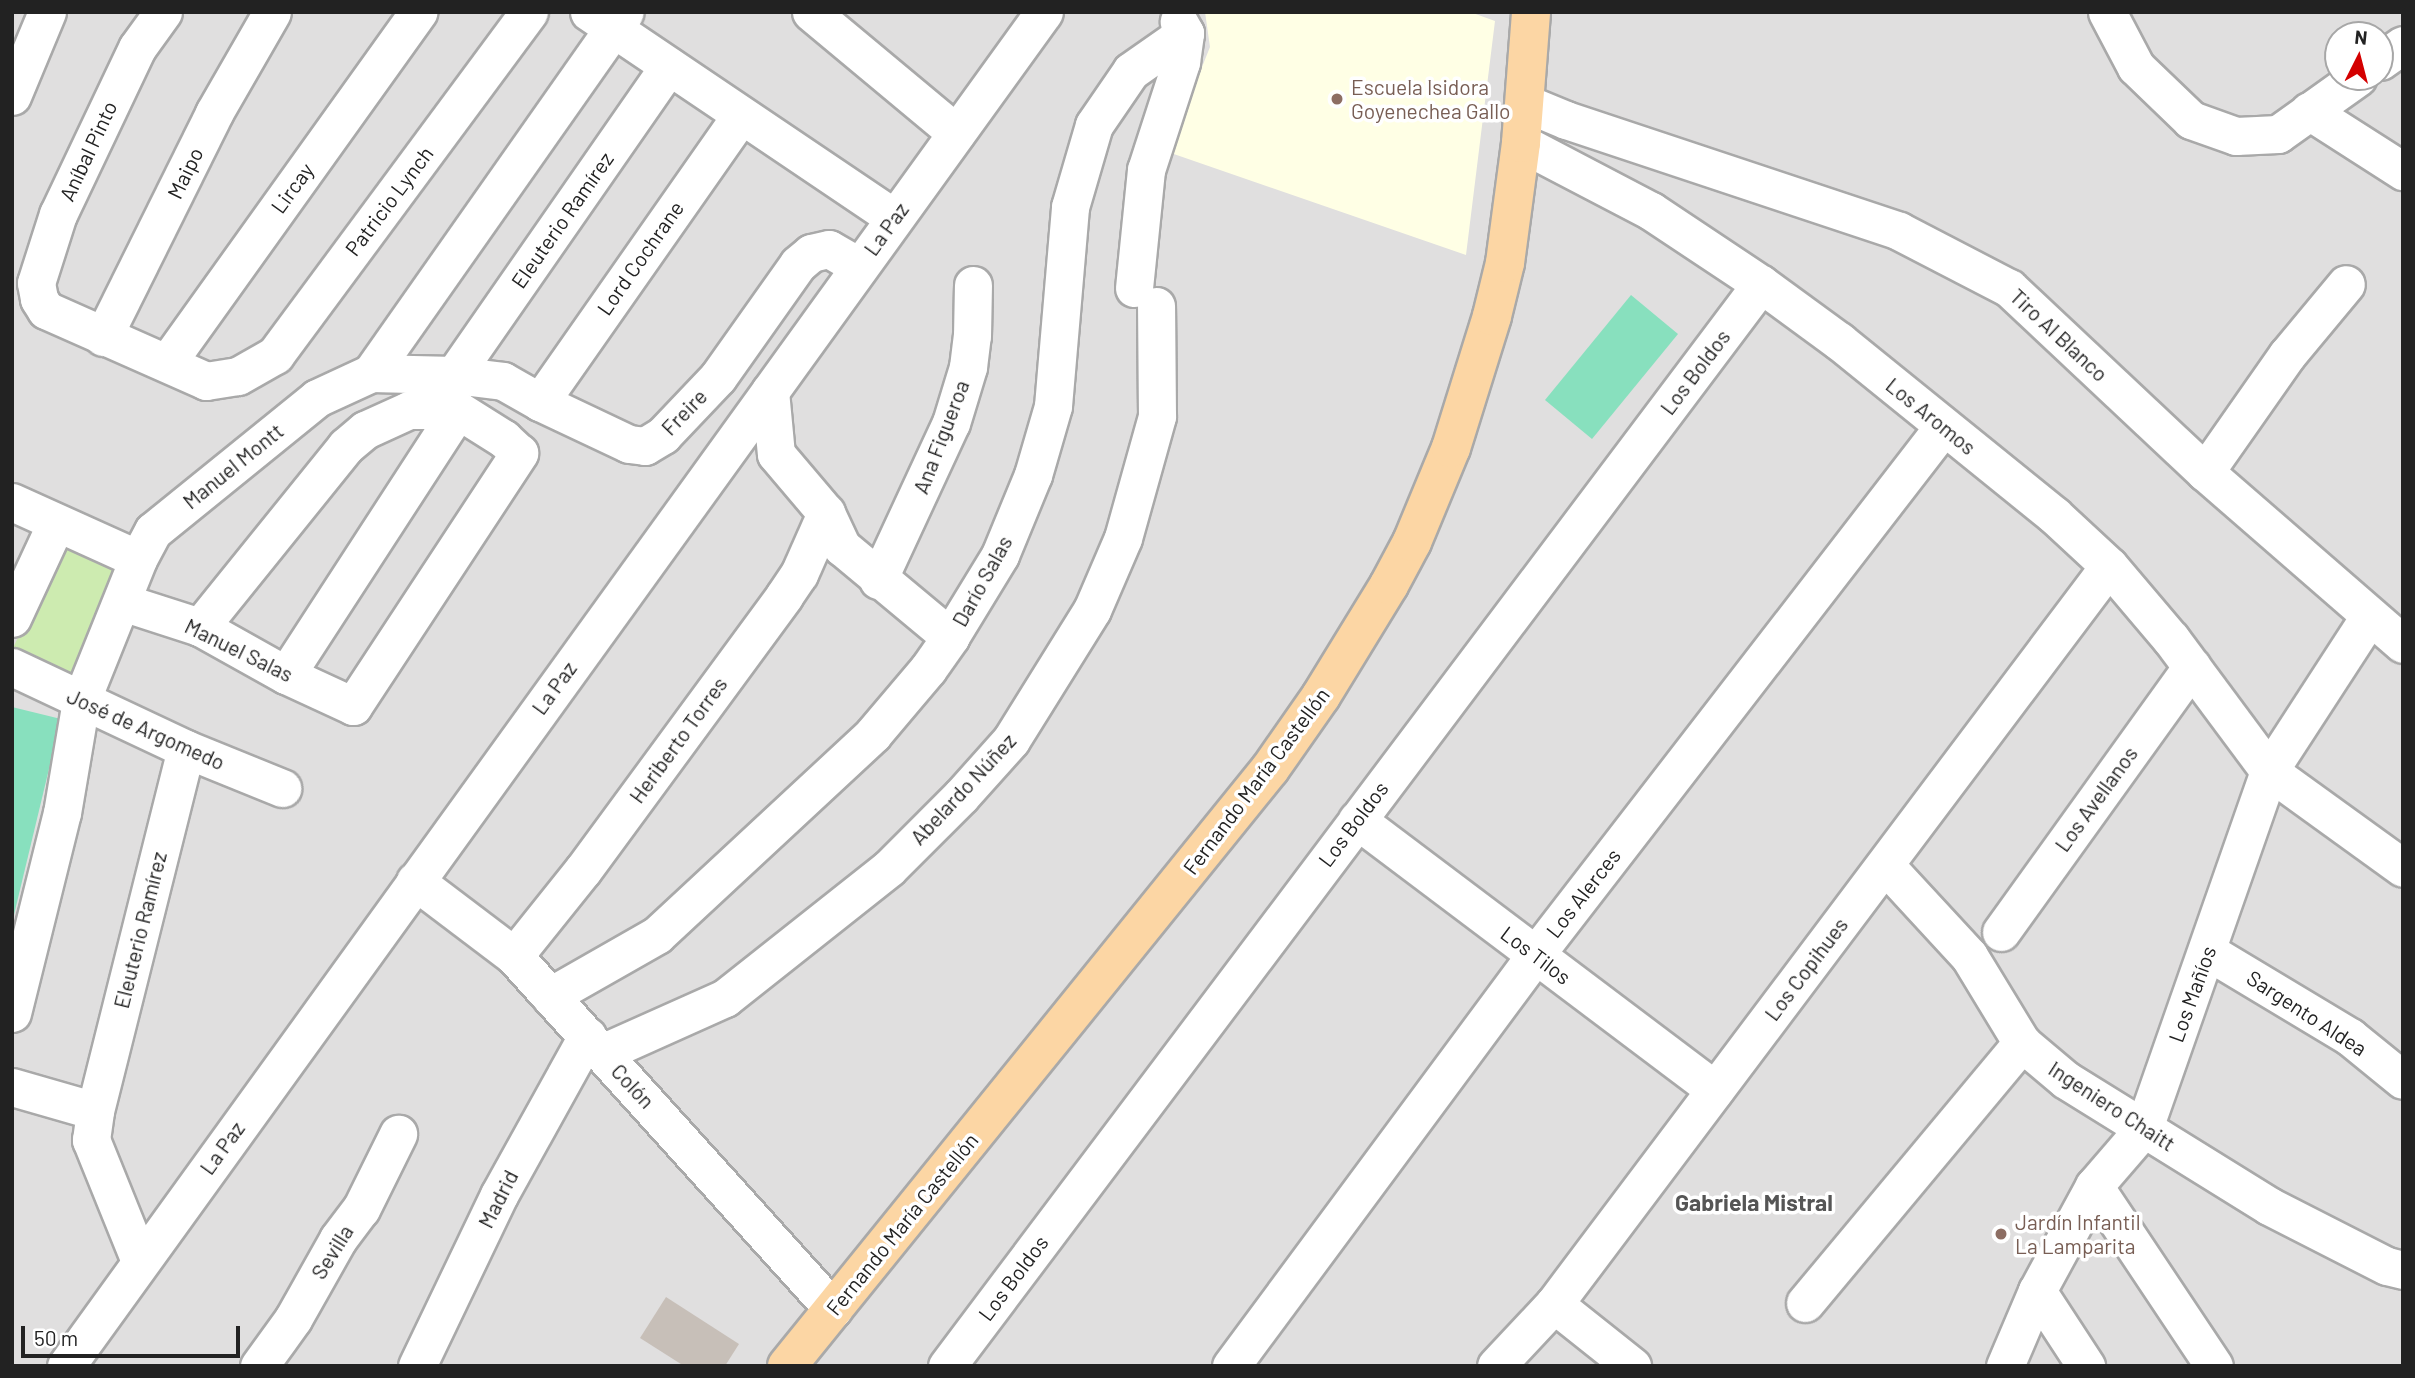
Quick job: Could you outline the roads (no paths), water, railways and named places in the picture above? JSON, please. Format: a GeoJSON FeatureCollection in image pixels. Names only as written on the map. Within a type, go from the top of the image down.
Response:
{"type":"FeatureCollection","features":[{"type":"Feature","properties":{"kind":"main road","name":"Fernando María Castellón"},"geometry":{"type":"LineString","coordinates":[[787,1366],[1270,769],[1321,696],[1383,596],[1432,494],[1473,382],[1504,263],[1521,143],[1531,12]]}},
{"type":"Feature","properties":{"kind":"street"},"geometry":{"type":"LineString","coordinates":[[12,96],[47,12]]}},
{"type":"Feature","properties":{"kind":"street","name":"Aníbal Pinto"},"geometry":{"type":"LineString","coordinates":[[103,337],[46,310],[38,299],[36,283],[58,214],[137,48],[163,12]]}},
{"type":"Feature","properties":{"kind":"street","name":"Maipo"},"geometry":{"type":"LineString","coordinates":[[103,337],[214,113],[272,12]]}},
{"type":"Feature","properties":{"kind":"street","name":"Lircay"},"geometry":{"type":"LineString","coordinates":[[167,363],[418,12]]}},
{"type":"Feature","properties":{"kind":"street","name":"Patricio Lynch"},"geometry":{"type":"LineString","coordinates":[[167,363],[206,381],[238,376],[275,355],[529,12]]}},
{"type":"Feature","properties":{"kind":"street"},"geometry":{"type":"LineString","coordinates":[[811,12],[956,133]]}},
{"type":"Feature","properties":{"kind":"street"},"geometry":{"type":"LineString","coordinates":[[2107,12],[2136,67],[2191,120],[2236,136],[2278,134],[2338,91]]}},
{"type":"Feature","properties":{"kind":"street"},"geometry":{"type":"LineString","coordinates":[[371,373],[609,18],[669,66],[894,218]]}},
{"type":"Feature","properties":{"kind":"street","name":"La Paz"},"geometry":{"type":"LineString","coordinates":[[66,1366],[956,133],[1027,18]]}},
{"type":"Feature","properties":{"kind":"street","name":"Darío Salas"},"geometry":{"type":"LineString","coordinates":[[1145,297],[1146,170],[1181,62],[1179,22]]}},
{"type":"Feature","properties":{"kind":"street","name":"Darío Salas"},"geometry":{"type":"LineString","coordinates":[[550,996],[657,935],[873,734],[928,669],[950,637],[1000,555],[1033,475],[1053,406],[1070,207],[1094,125],[1131,71],[1179,22]]}},
{"type":"Feature","properties":{"kind":"street","name":"Eleuterio Ramírez"},"geometry":{"type":"LineString","coordinates":[[286,675],[456,393],[669,66]]}},
{"type":"Feature","properties":{"kind":"street","name":"Tiro Al Blanco"},"geometry":{"type":"LineString","coordinates":[[1525,103],[1566,120],[1899,231],[2009,288],[2205,471],[2403,644]]}},
{"type":"Feature","properties":{"kind":"street"},"geometry":{"type":"LineString","coordinates":[[2309,111],[2403,171]]}},
{"type":"Feature","properties":{"kind":"street","name":"Lord Cochrane"},"geometry":{"type":"LineString","coordinates":[[540,402],[741,115]]}},
{"type":"Feature","properties":{"kind":"street","name":"Los Aromos"},"geometry":{"type":"LineString","coordinates":[[1521,143],[1651,211],[1761,284],[1839,341],[2054,515],[2109,566],[2192,666],[2269,771],[2403,868]]}},
{"type":"Feature","properties":{"kind":"street","name":"Freire"},"geometry":{"type":"LineString","coordinates":[[371,373],[456,393],[503,381],[540,402],[629,444],[645,446],[655,442],[718,377],[798,264],[811,253],[829,249],[859,266]]}},
{"type":"Feature","properties":{"kind":"street","name":"Los Boldos"},"geometry":{"type":"LineString","coordinates":[[947,1366],[1761,284]]}},
{"type":"Feature","properties":{"kind":"street","name":"Ana Figueroa"},"geometry":{"type":"LineString","coordinates":[[878,580],[951,422],[968,368],[973,285]]}},
{"type":"Feature","properties":{"kind":"street"},"geometry":{"type":"LineString","coordinates":[[2205,471],[2293,347],[2346,285]]}},
{"type":"Feature","properties":{"kind":"street","name":"Abelardo Núñez"},"geometry":{"type":"LineString","coordinates":[[595,1045],[725,998],[888,868],[961,796],[1012,740],[1092,610],[1123,538],[1157,416],[1145,297]]}},
{"type":"Feature","properties":{"kind":"street"},"geometry":{"type":"LineString","coordinates":[[103,337],[167,363]]}},
{"type":"Feature","properties":{"kind":"street","name":"Manuel Montt"},"geometry":{"type":"LineString","coordinates":[[12,1013],[62,813],[81,701],[138,559],[153,531],[317,398],[371,373]]}},
{"type":"Feature","properties":{"kind":"street"},"geometry":{"type":"LineString","coordinates":[[770,391],[776,454],[826,513],[842,547],[878,580],[950,637]]}},
{"type":"Feature","properties":{"kind":"street"},"geometry":{"type":"LineString","coordinates":[[200,627],[346,446],[365,430],[408,410],[456,393]]}},
{"type":"Feature","properties":{"kind":"street","name":"Manuel Salas"},"geometry":{"type":"LineString","coordinates":[[122,601],[200,627],[286,675],[353,706],[519,453],[456,393]]}},
{"type":"Feature","properties":{"kind":"street","name":"Los Alerces"},"geometry":{"type":"LineString","coordinates":[[1231,1366],[1535,954],[1943,427]]}},
{"type":"Feature","properties":{"kind":"street"},"geometry":{"type":"LineString","coordinates":[[12,502],[138,559]]}},
{"type":"Feature","properties":{"kind":"street","name":"Heriberto Torres"},"geometry":{"type":"LineString","coordinates":[[514,956],[583,870],[784,596],[799,574],[826,513]]}},
{"type":"Feature","properties":{"kind":"street"},"geometry":{"type":"LineString","coordinates":[[14,607],[56,523]]}},
{"type":"Feature","properties":{"kind":"street","name":"Los Copihues"},"geometry":{"type":"LineString","coordinates":[[1496,1366],[1554,1304],[2109,566]]}},
{"type":"Feature","properties":{"kind":"street","name":"Los Mañíos"},"geometry":{"type":"LineString","coordinates":[[2005,1366],[2037,1291],[2094,1186],[2144,1128],[2269,771],[2369,617]]}},
{"type":"Feature","properties":{"kind":"street","name":"Los Avellanos"},"geometry":{"type":"LineString","coordinates":[[2001,932],[2192,666]]}},
{"type":"Feature","properties":{"kind":"street","name":"José de Argomedo"},"geometry":{"type":"LineString","coordinates":[[12,667],[186,749],[282,788]]}},
{"type":"Feature","properties":{"kind":"street","name":"Eleuterio Ramírez"},"geometry":{"type":"LineString","coordinates":[[141,1261],[92,1140],[94,1111],[186,749]]}},
{"type":"Feature","properties":{"kind":"street","name":"Los Tilos"},"geometry":{"type":"LineString","coordinates":[[1357,820],[1715,1090]]}},
{"type":"Feature","properties":{"kind":"street","name":"Ingeniero Chaitt"},"geometry":{"type":"LineString","coordinates":[[1885,865],[1969,956],[2022,1043],[2066,1080],[2269,1206],[2387,1266],[2403,1270]]}},
{"type":"Feature","properties":{"kind":"street","name":"Colón"},"geometry":{"type":"LineString","coordinates":[[415,881],[514,956],[833,1310]]}},
{"type":"Feature","properties":{"kind":"street","name":"Sargento Aldea"},"geometry":{"type":"LineString","coordinates":[[2207,951],[2350,1037],[2403,1080]]}},
{"type":"Feature","properties":{"kind":"street"},"geometry":{"type":"LineString","coordinates":[[1805,1303],[2022,1043]]}},
{"type":"Feature","properties":{"kind":"street","name":"Madrid"},"geometry":{"type":"LineString","coordinates":[[417,1366],[499,1195],[595,1045]]}},
{"type":"Feature","properties":{"kind":"street"},"geometry":{"type":"LineString","coordinates":[[12,1087],[94,1111]]}},
{"type":"Feature","properties":{"kind":"street","name":"Sevilla"},"geometry":{"type":"LineString","coordinates":[[259,1366],[293,1319],[338,1239],[361,1209],[398,1134]]}},
{"type":"Feature","properties":{"kind":"street"},"geometry":{"type":"LineString","coordinates":[[2094,1186],[2214,1366]]}},
{"type":"Feature","properties":{"kind":"street"},"geometry":{"type":"LineString","coordinates":[[2037,1291],[2086,1366]]}},
{"type":"Feature","properties":{"kind":"street"},"geometry":{"type":"LineString","coordinates":[[1554,1304],[1632,1366]]}},
{"type":"Feature","properties":{"kind":"place","name":"Escuela Isidora Goyenechea Gallo"},"geometry":{"type":"Point","coordinates":[1337,99]}},
{"type":"Feature","properties":{"kind":"place","name":"Jardín Infantil La Lamparita"},"geometry":{"type":"Point","coordinates":[2001,1234]}},
{"type":"Feature","properties":{"kind":"district","name":"Gabriela Mistral"},"geometry":{"type":"Point","coordinates":[1754,1202]}}]}
